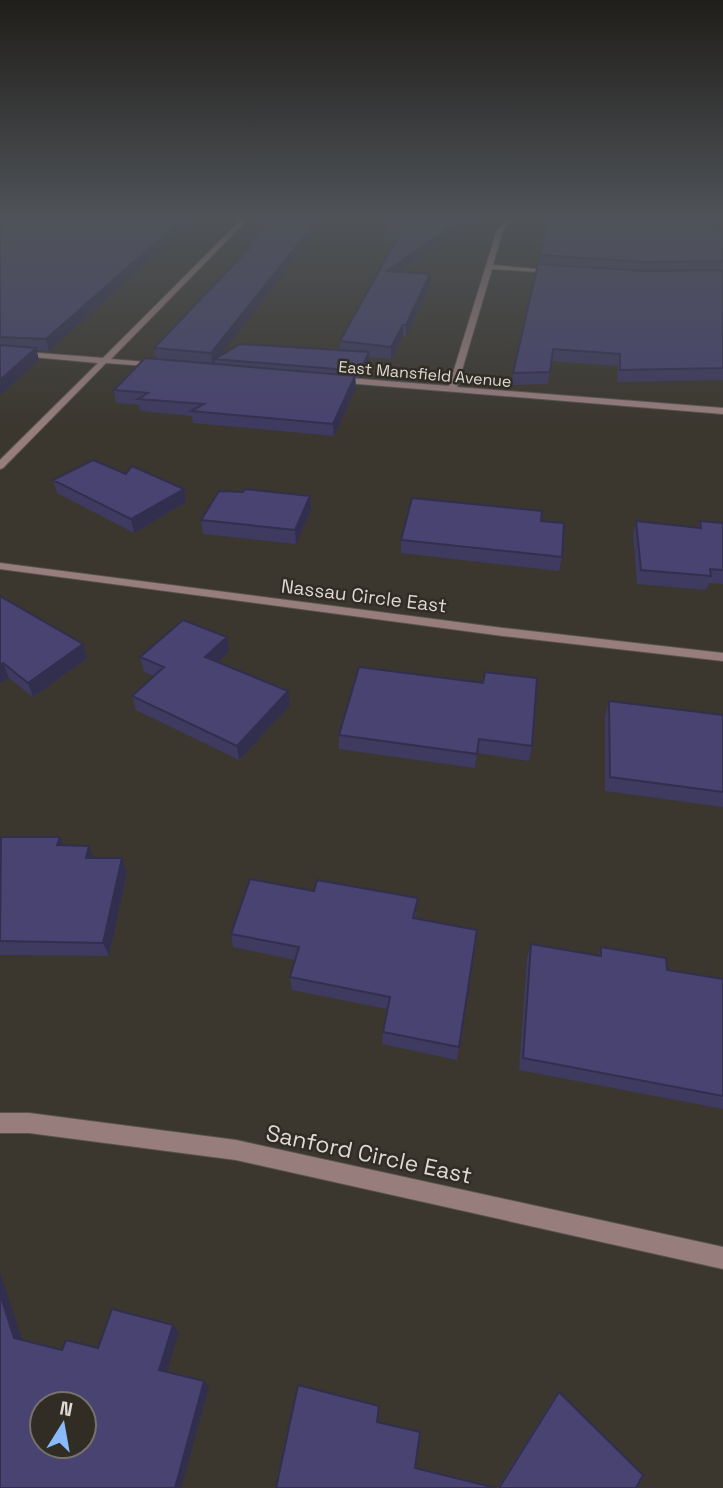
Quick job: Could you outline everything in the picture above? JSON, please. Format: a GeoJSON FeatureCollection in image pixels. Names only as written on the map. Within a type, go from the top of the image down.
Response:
{"type":"FeatureCollection","features":[{"type":"Feature","properties":{"kind":"street"},"geometry":{"type":"LineString","coordinates":[[0,466],[176,288]]}},
{"type":"Feature","properties":{"kind":"street"},"geometry":{"type":"LineString","coordinates":[[452,390],[483,288]]}},
{"type":"Feature","properties":{"kind":"street"},"geometry":{"type":"LineString","coordinates":[[0,352],[173,367]]}},
{"type":"Feature","properties":{"kind":"street","name":"East Mansfield Avenue"},"geometry":{"type":"LineString","coordinates":[[327,379],[723,411]]}},
{"type":"Feature","properties":{"kind":"street","name":"Nassau Circle East"},"geometry":{"type":"LineString","coordinates":[[0,566],[723,657]]}},
{"type":"Feature","properties":{"kind":"street","name":"Sanford Circle East"},"geometry":{"type":"LineString","coordinates":[[0,1123],[29,1123],[236,1150],[723,1258]]}},
{"type":"Feature","properties":{"kind":"building"},"geometry":{"type":"Polygon","coordinates":[[[0,288],[104,288],[46,339],[0,337],[0,288]]]}},
{"type":"Feature","properties":{"kind":"building"},"geometry":{"type":"Polygon","coordinates":[[[211,288],[263,288],[211,353],[154,348],[211,288]]]}},
{"type":"Feature","properties":{"kind":"building"},"geometry":{"type":"Polygon","coordinates":[[[369,288],[423,288],[406,325],[403,325],[391,347],[340,341],[369,288]]]}},
{"type":"Feature","properties":{"kind":"building"},"geometry":{"type":"Polygon","coordinates":[[[532,288],[723,288],[723,368],[620,370],[620,354],[553,349],[550,372],[513,373],[532,288]]]}},
{"type":"Feature","properties":{"kind":"building"},"geometry":{"type":"Polygon","coordinates":[[[240,344],[369,352],[360,371],[215,359],[240,344]]]}},
{"type":"Feature","properties":{"kind":"building"},"geometry":{"type":"Polygon","coordinates":[[[0,345],[36,348],[0,380],[0,345]]]}},
{"type":"Feature","properties":{"kind":"building"},"geometry":{"type":"Polygon","coordinates":[[[145,358],[355,376],[333,424],[191,411],[204,404],[138,399],[148,393],[114,390],[145,358]]]}},
{"type":"Feature","properties":{"kind":"building"},"geometry":{"type":"Polygon","coordinates":[[[93,460],[126,474],[132,466],[184,489],[131,519],[53,480],[93,460]]]}},
{"type":"Feature","properties":{"kind":"building"},"geometry":{"type":"Polygon","coordinates":[[[245,489],[310,496],[295,530],[201,520],[219,491],[243,492],[245,489]]]}},
{"type":"Feature","properties":{"kind":"building"},"geometry":{"type":"Polygon","coordinates":[[[412,498],[542,511],[541,521],[564,523],[562,557],[401,540],[412,498]]]}},
{"type":"Feature","properties":{"kind":"building"},"geometry":{"type":"Polygon","coordinates":[[[636,521],[701,528],[700,521],[723,523],[723,570],[710,569],[711,576],[641,570],[636,521]]]}},
{"type":"Feature","properties":{"kind":"building"},"geometry":{"type":"Polygon","coordinates":[[[0,596],[83,644],[28,683],[3,663],[0,665],[0,596]]]}},
{"type":"Feature","properties":{"kind":"building"},"geometry":{"type":"Polygon","coordinates":[[[183,620],[227,637],[205,657],[288,691],[237,746],[132,696],[164,667],[140,657],[183,620]]]}},
{"type":"Feature","properties":{"kind":"building"},"geometry":{"type":"Polygon","coordinates":[[[359,667],[483,683],[485,672],[537,678],[532,746],[479,739],[477,754],[339,735],[359,667]]]}},
{"type":"Feature","properties":{"kind":"building"},"geometry":{"type":"Polygon","coordinates":[[[609,701],[723,715],[723,792],[610,777],[609,701]]]}},
{"type":"Feature","properties":{"kind":"building"},"geometry":{"type":"Polygon","coordinates":[[[1,837],[60,837],[57,845],[89,846],[86,858],[122,858],[103,943],[0,941],[1,837]]]}},
{"type":"Feature","properties":{"kind":"building"},"geometry":{"type":"Polygon","coordinates":[[[250,879],[314,891],[317,880],[418,898],[413,918],[477,930],[459,1047],[383,1032],[390,997],[290,977],[299,947],[231,934],[250,879]]]}},
{"type":"Feature","properties":{"kind":"building"},"geometry":{"type":"Polygon","coordinates":[[[531,944],[601,956],[601,947],[666,958],[667,970],[723,979],[723,1096],[523,1058],[531,944]]]}},
{"type":"Feature","properties":{"kind":"building"},"geometry":{"type":"Polygon","coordinates":[[[0,1294],[14,1338],[62,1350],[66,1340],[98,1348],[112,1309],[173,1325],[159,1370],[204,1381],[175,1488],[0,1488],[0,1294]]]}},
{"type":"Feature","properties":{"kind":"building"},"geometry":{"type":"Polygon","coordinates":[[[298,1385],[379,1406],[377,1422],[420,1432],[415,1468],[496,1488],[276,1488],[298,1385]]]}},
{"type":"Feature","properties":{"kind":"building"},"geometry":{"type":"Polygon","coordinates":[[[559,1392],[643,1475],[636,1488],[499,1488],[559,1392]]]}}]}
